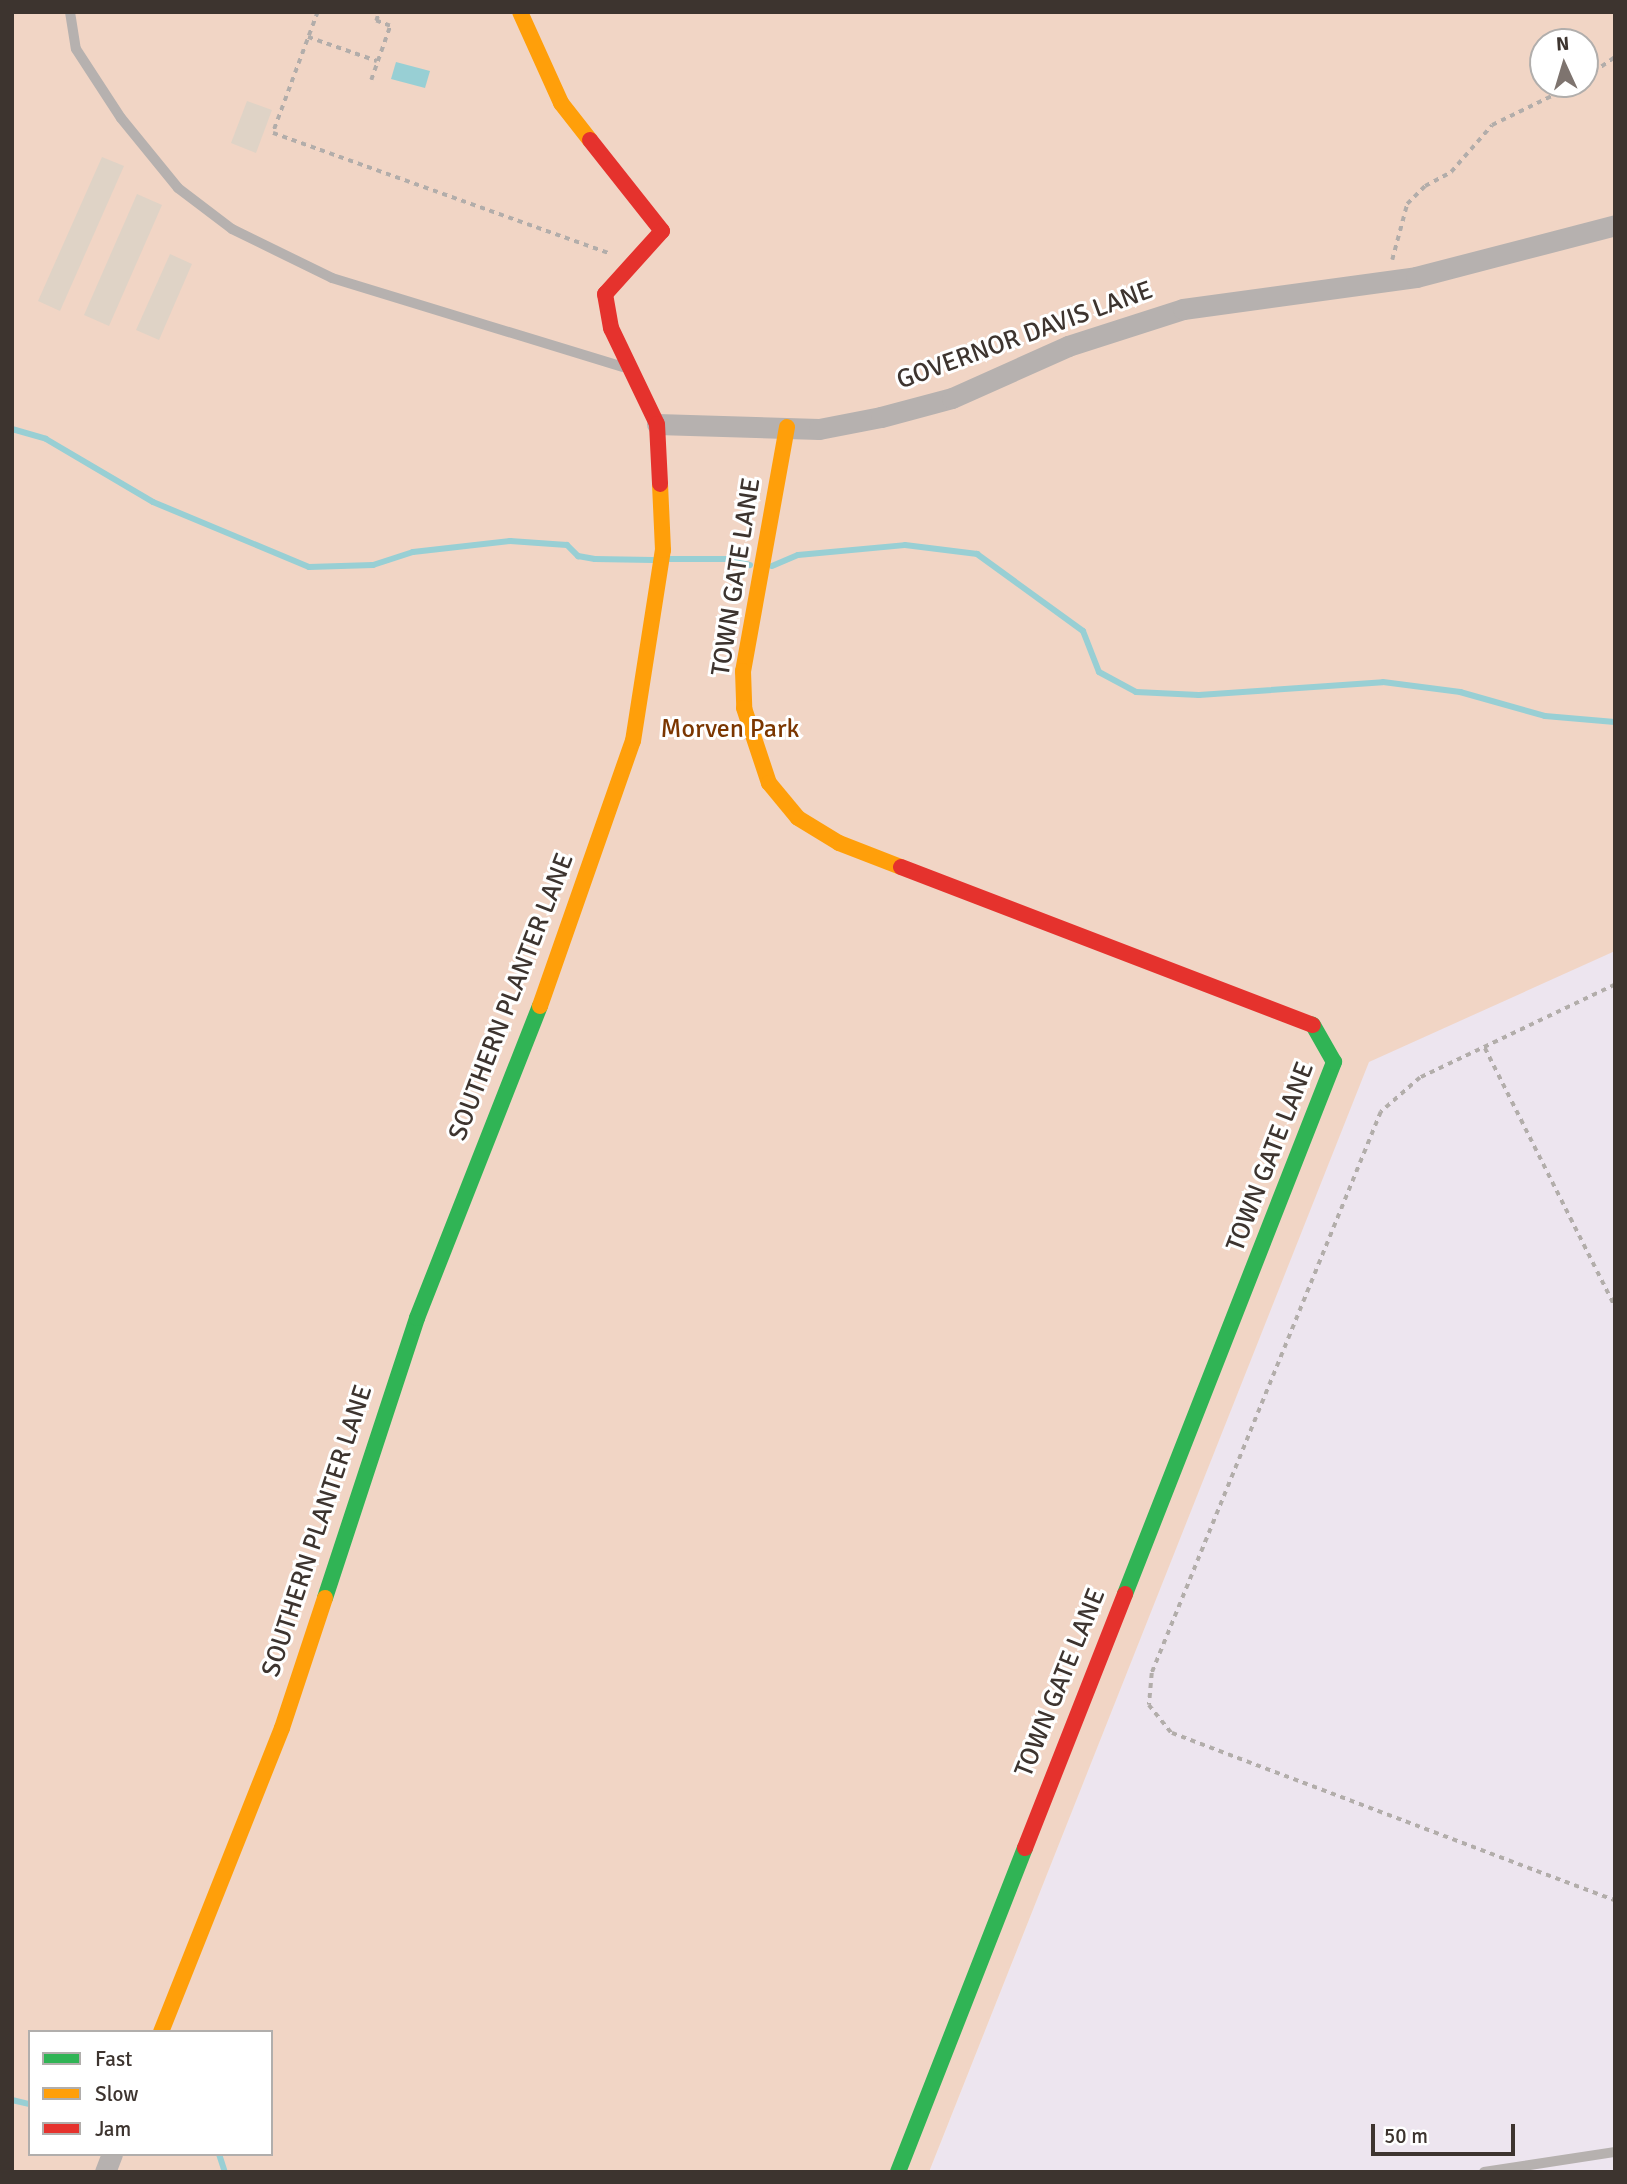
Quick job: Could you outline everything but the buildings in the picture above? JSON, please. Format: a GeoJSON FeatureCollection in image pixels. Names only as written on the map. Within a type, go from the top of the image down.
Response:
{"type":"FeatureCollection","features":[{"type":"Feature","properties":{"kind":"street","name":"SOUTHERN PLANTER LANE"},"geometry":{"type":"LineString","coordinates":[[162,2030],[282,1728],[417,1318],[585,890],[634,741],[662,557],[657,425],[636,371],[607,312],[606,294],[630,261],[662,231],[561,103],[520,12]]}},
{"type":"Feature","properties":{"kind":"street","name":"GOVERNOR DAVIS LANE"},"geometry":{"type":"LineString","coordinates":[[657,425],[819,429],[952,398],[1068,346],[1183,309],[1390,280],[1561,244],[1615,225]]}},
{"type":"Feature","properties":{"kind":"street","name":"TOWN GATE LANE"},"geometry":{"type":"LineString","coordinates":[[787,427],[743,671],[744,708],[769,783],[799,818],[839,843],[1318,1026],[1335,1062],[898,2172]]}},
{"type":"Feature","properties":{"kind":"lane"},"geometry":{"type":"LineString","coordinates":[[70,12],[76,49],[121,118],[178,188],[232,229],[332,278],[636,371]]}},
{"type":"Feature","properties":{"kind":"lane"},"geometry":{"type":"LineString","coordinates":[[1484,2172],[1615,2152]]}},
{"type":"Feature","properties":{"kind":"path"},"geometry":{"type":"LineString","coordinates":[[317,12],[273,133],[630,261]]}},
{"type":"Feature","properties":{"kind":"path"},"geometry":{"type":"LineString","coordinates":[[371,80],[390,26],[376,22],[379,12]]}},
{"type":"Feature","properties":{"kind":"path"},"geometry":{"type":"LineString","coordinates":[[308,37],[377,61]]}},
{"type":"Feature","properties":{"kind":"path"},"geometry":{"type":"LineString","coordinates":[[1599,68],[1615,57]]}},
{"type":"Feature","properties":{"kind":"path"},"geometry":{"type":"LineString","coordinates":[[1390,280],[1407,204],[1459,164],[1492,125],[1547,98]]}},
{"type":"Feature","properties":{"kind":"path"},"geometry":{"type":"LineString","coordinates":[[1615,985],[1420,1077],[1381,1112],[1152,1673],[1149,1705],[1172,1733],[1615,1900]]}},
{"type":"Feature","properties":{"kind":"path"},"geometry":{"type":"LineString","coordinates":[[1485,1048],[1615,1307]]}},
{"type":"Feature","properties":{"kind":"shaded area"},"geometry":{"type":"Polygon","coordinates":[[[1615,927],[1615,2172],[929,2172],[1384,1023],[1615,927]]]}},
{"type":"Feature","properties":{"kind":"green space","name":"Morven Park"},"geometry":{"type":"Polygon","coordinates":[[[12,12],[1615,12],[1615,951],[1369,1062],[929,2172],[12,2172],[12,12]]]}},
{"type":"Feature","properties":{"kind":"water"},"geometry":{"type":"Polygon","coordinates":[[[396,62],[430,71],[425,88],[391,79],[396,62]]]}},
{"type":"Feature","properties":{"kind":"waterway"},"geometry":{"type":"LineString","coordinates":[[12,429],[46,439],[153,502],[309,567],[373,565],[413,552],[510,541],[567,545],[578,556],[595,559],[653,560]]}},
{"type":"Feature","properties":{"kind":"waterway"},"geometry":{"type":"LineString","coordinates":[[772,566],[798,555],[905,545],[977,554],[1083,631],[1099,672],[1136,692],[1199,695],[1383,682],[1460,692],[1545,716],[1615,722]]}},
{"type":"Feature","properties":{"kind":"waterway"},"geometry":{"type":"LineString","coordinates":[[670,559],[731,559],[750,565]]}},
{"type":"Feature","properties":{"kind":"waterway"},"geometry":{"type":"LineString","coordinates":[[12,2100],[28,2104]]}},
{"type":"Feature","properties":{"kind":"waterway"},"geometry":{"type":"LineString","coordinates":[[220,2156],[225,2172]]}},
{"type":"Feature","properties":{"kind":"traffic: fast"},"geometry":{"type":"LineString","coordinates":[[325,1598],[417,1318],[540,1006]]}},
{"type":"Feature","properties":{"kind":"traffic: fast"},"geometry":{"type":"LineString","coordinates":[[1125,1594],[1334,1062],[1313,1025]]}},
{"type":"Feature","properties":{"kind":"traffic: fast"},"geometry":{"type":"LineString","coordinates":[[898,2172],[1025,1848]]}},
{"type":"Feature","properties":{"kind":"traffic: slow"},"geometry":{"type":"LineString","coordinates":[[520,12],[561,103],[590,140]]}},
{"type":"Feature","properties":{"kind":"traffic: slow"},"geometry":{"type":"LineString","coordinates":[[787,427],[743,671],[744,708],[769,783],[798,818],[839,843],[901,867]]}},
{"type":"Feature","properties":{"kind":"traffic: slow"},"geometry":{"type":"LineString","coordinates":[[540,1006],[633,741],[663,550],[660,484]]}},
{"type":"Feature","properties":{"kind":"traffic: slow"},"geometry":{"type":"LineString","coordinates":[[162,2030],[282,1728],[325,1598]]}},
{"type":"Feature","properties":{"kind":"traffic: jam"},"geometry":{"type":"LineString","coordinates":[[590,140],[662,231],[605,294],[611,328],[657,424],[660,484]]}},
{"type":"Feature","properties":{"kind":"traffic: jam"},"geometry":{"type":"LineString","coordinates":[[901,867],[1313,1025]]}},
{"type":"Feature","properties":{"kind":"traffic: jam"},"geometry":{"type":"LineString","coordinates":[[1025,1848],[1125,1594]]}}]}
